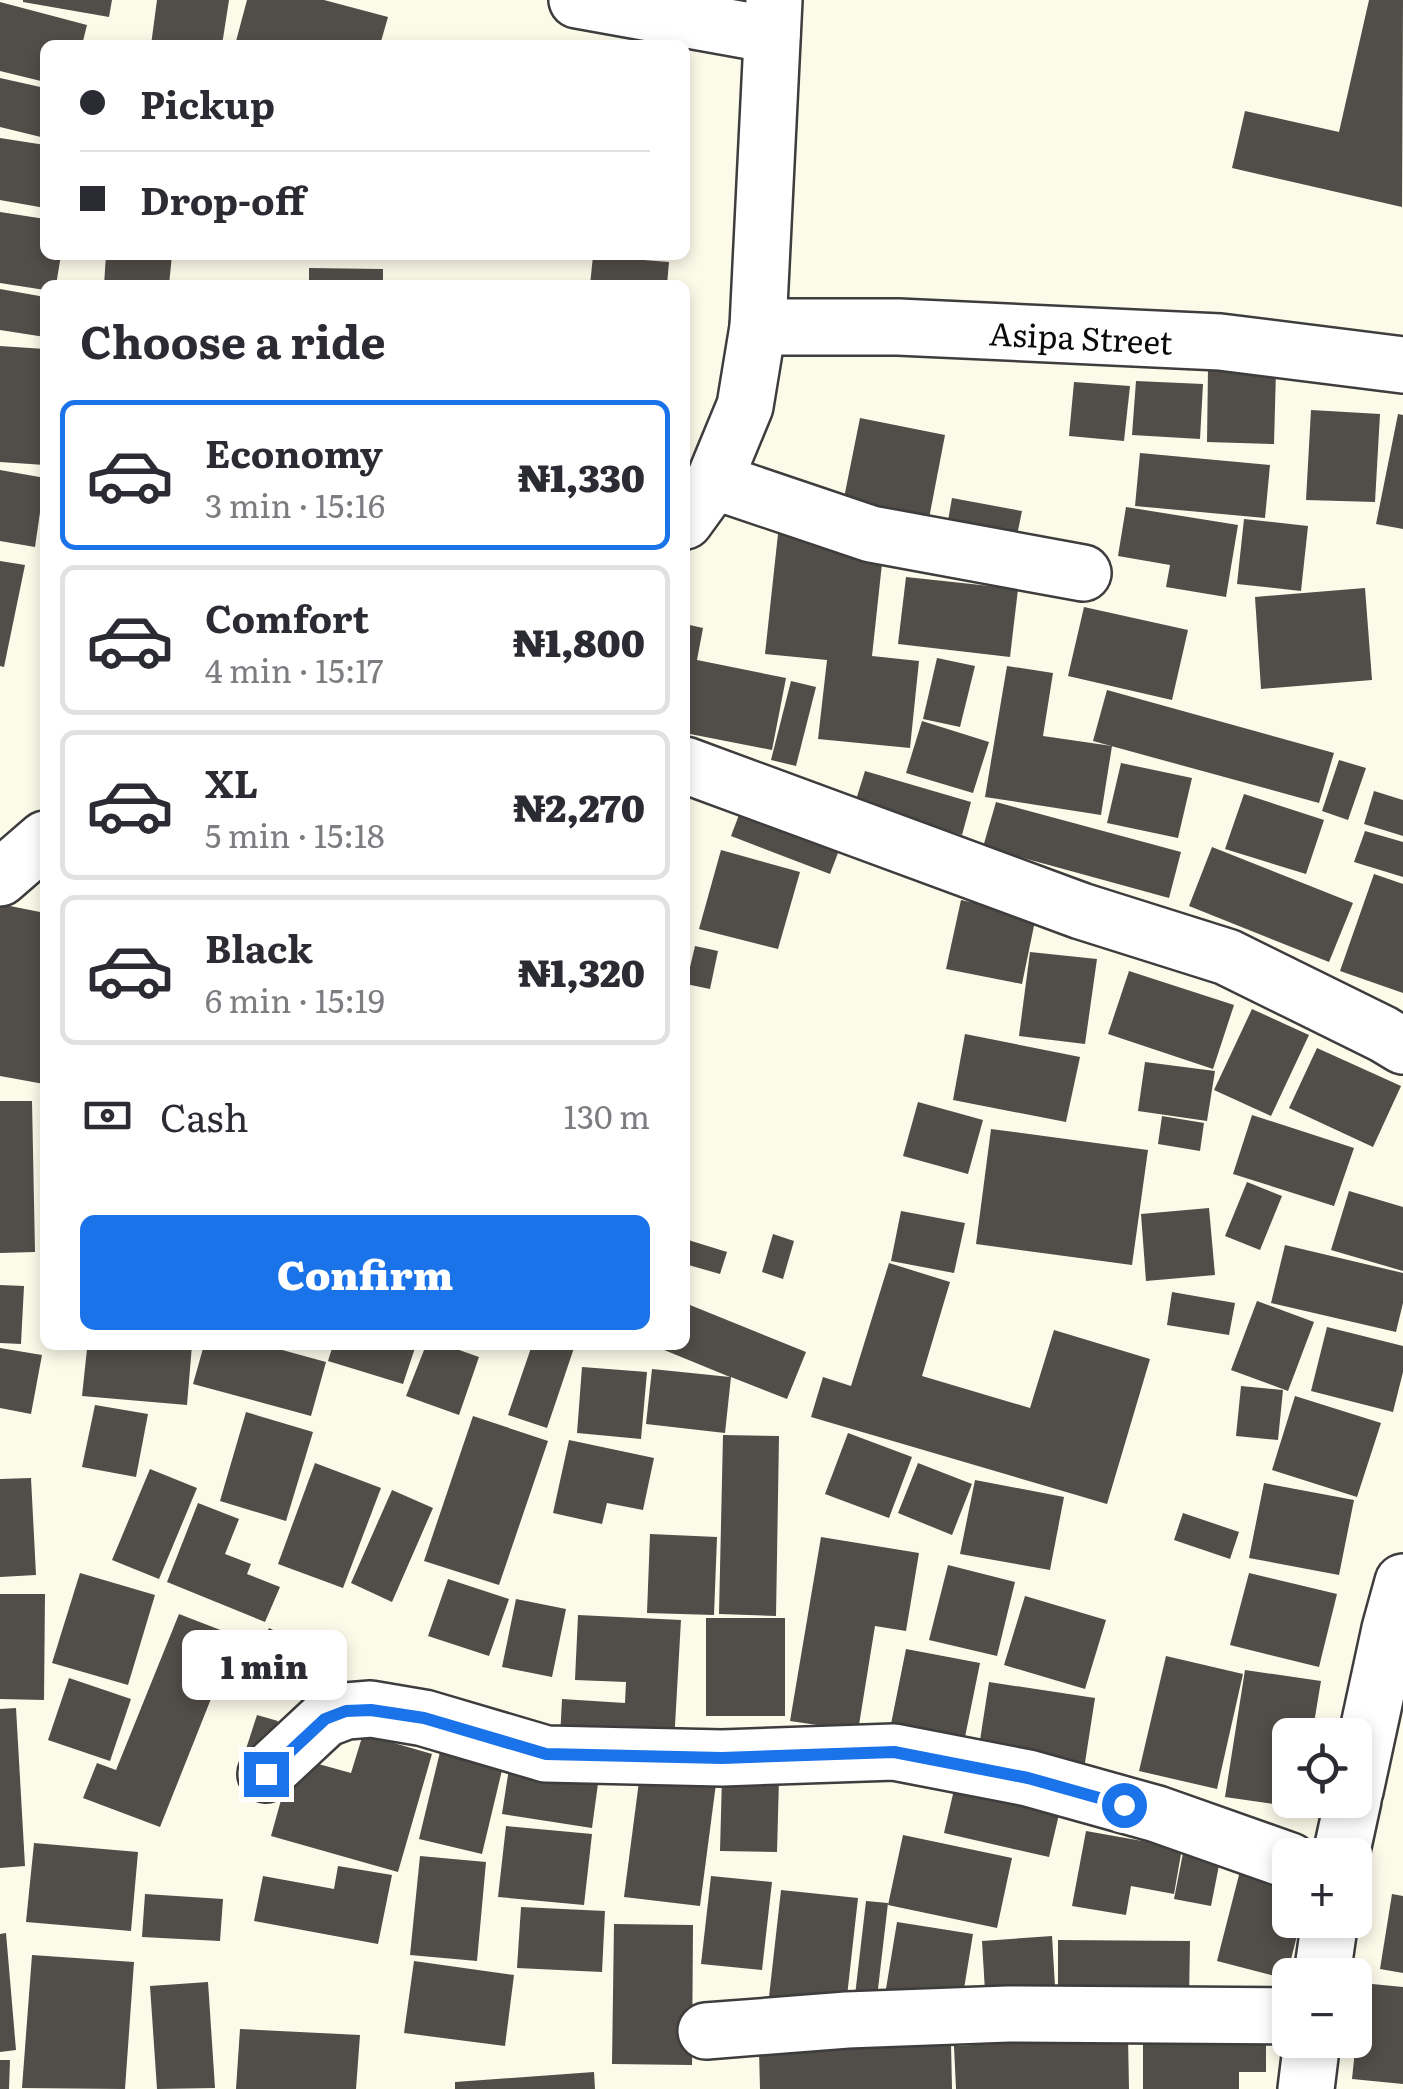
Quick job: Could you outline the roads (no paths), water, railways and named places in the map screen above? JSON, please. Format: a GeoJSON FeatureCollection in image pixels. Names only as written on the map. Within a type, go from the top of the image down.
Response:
{"type":"FeatureCollection","features":[{"type":"Feature","properties":{"kind":"street"},"geometry":{"type":"LineString","coordinates":[[577,0],[773,18],[758,327],[746,406],[699,501],[1082,573]]}},
{"type":"Feature","properties":{"kind":"street","name":"Asipa Street"},"geometry":{"type":"LineString","coordinates":[[758,327],[898,327],[1220,342],[1403,365]]}},
{"type":"Feature","properties":{"kind":"street"},"geometry":{"type":"LineString","coordinates":[[690,767],[1081,911],[1227,957],[1403,1046]]}},
{"type":"Feature","properties":{"kind":"street"},"geometry":{"type":"LineString","coordinates":[[0,878],[40,843]]}},
{"type":"Feature","properties":{"kind":"street"},"geometry":{"type":"LineString","coordinates":[[1371,1718],[1403,1582]]}},
{"type":"Feature","properties":{"kind":"street"},"geometry":{"type":"LineString","coordinates":[[266,1774],[325,1719],[346,1711],[371,1710],[424,1718],[546,1754],[722,1758],[894,1752],[1028,1778],[1156,1814],[1272,1854]]}},
{"type":"Feature","properties":{"kind":"street"},"geometry":{"type":"LineString","coordinates":[[706,2032],[847,2020],[1008,2014],[1272,2016]]}},
{"type":"Feature","properties":{"kind":"street"},"geometry":{"type":"LineString","coordinates":[[1306,2089],[1310,2058]]}}]}
